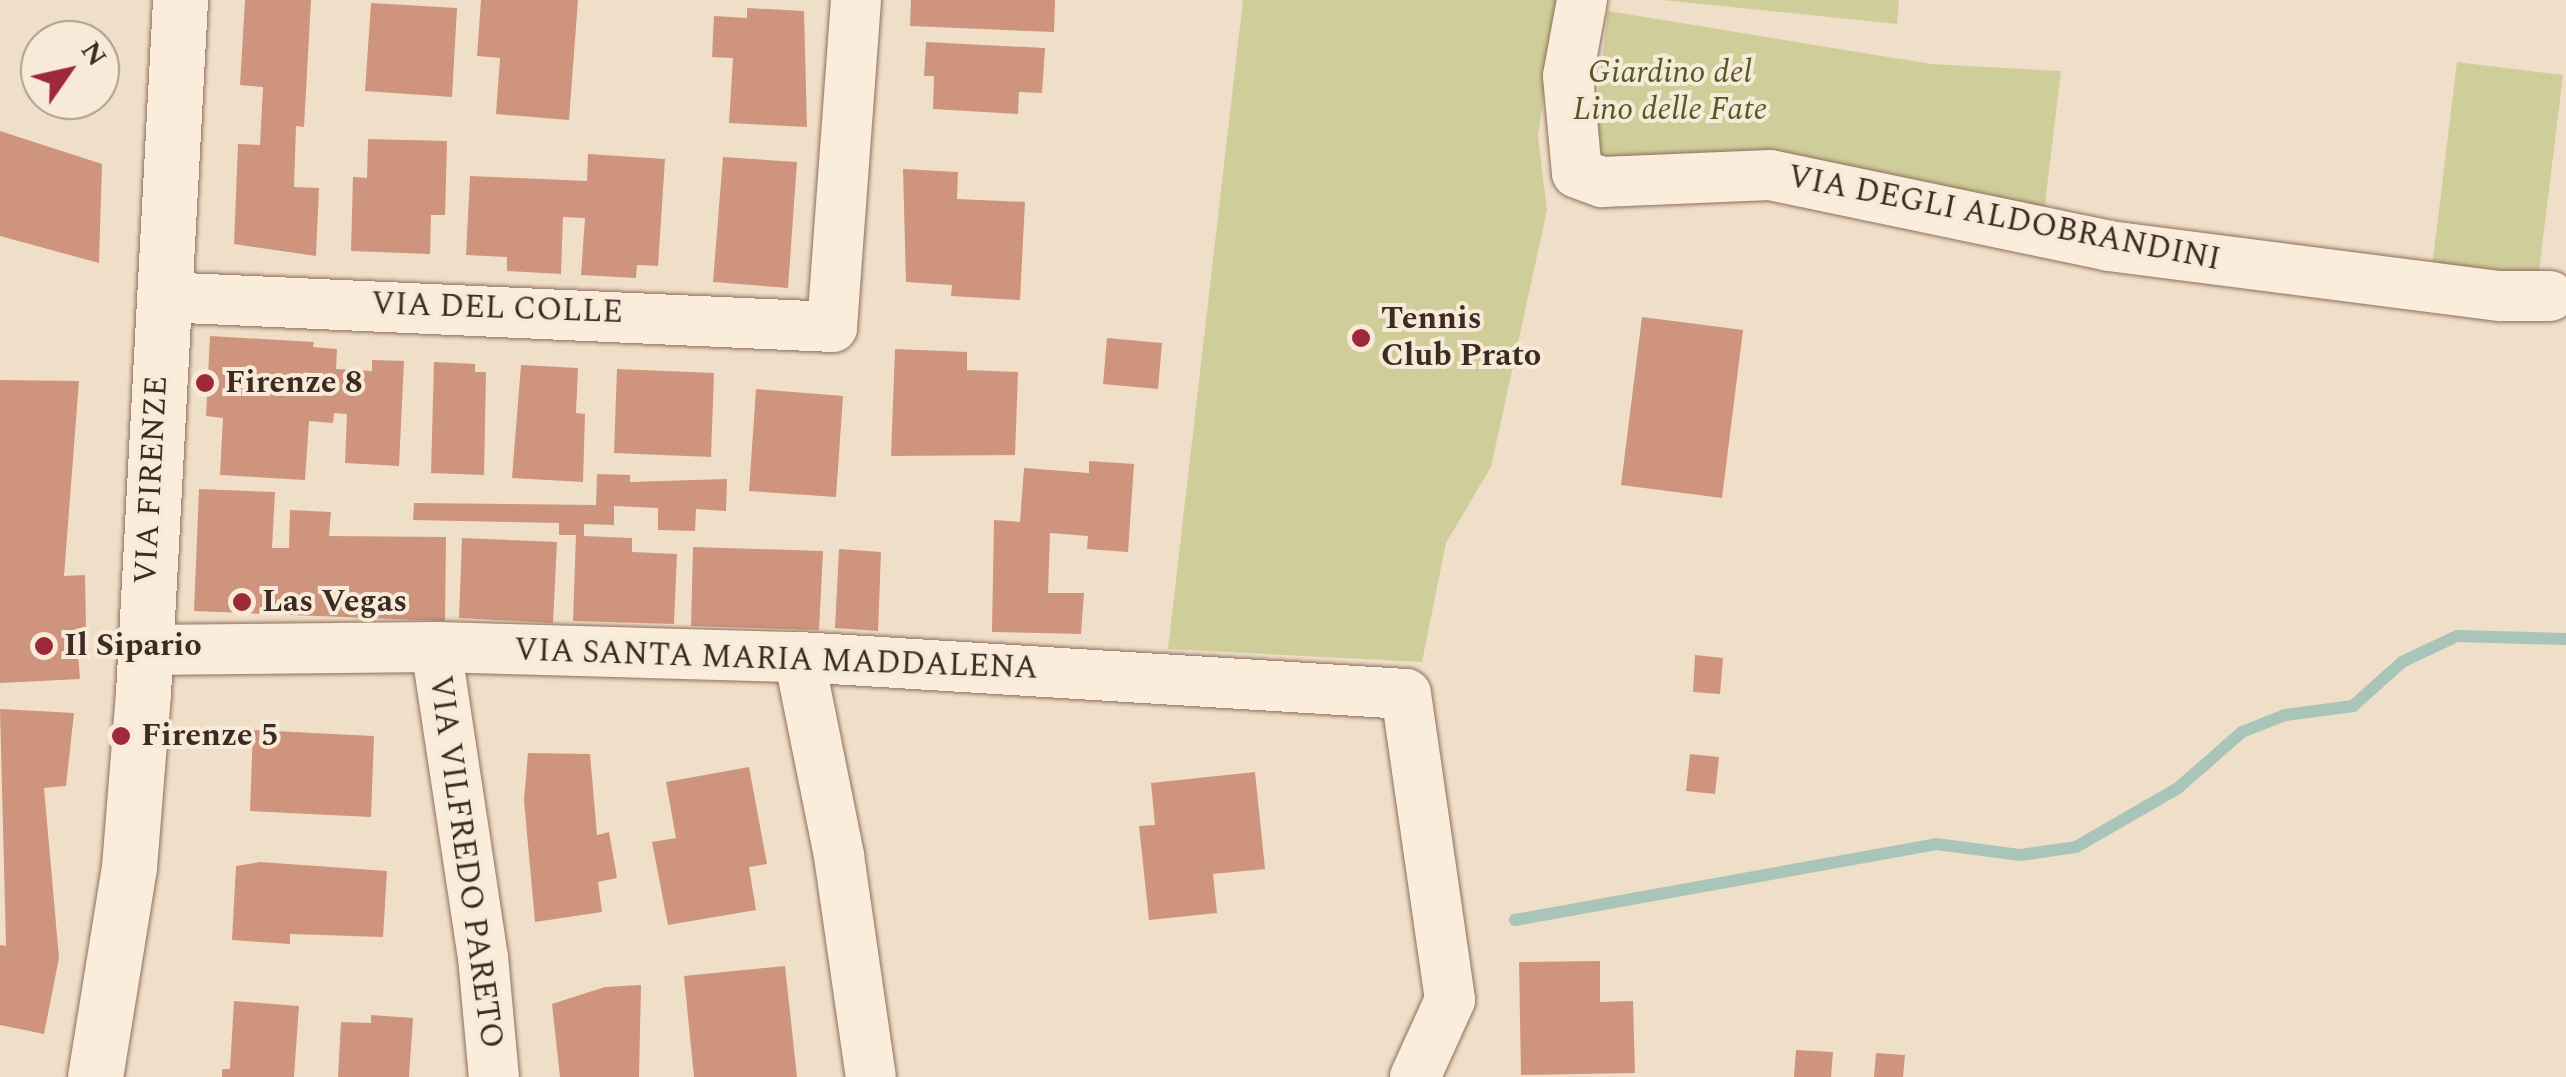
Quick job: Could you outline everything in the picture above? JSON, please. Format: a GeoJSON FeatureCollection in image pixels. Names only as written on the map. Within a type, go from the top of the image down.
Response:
{"type":"FeatureCollection","features":[{"type":"Feature","properties":{"kind":"main road","name":"VIA FIRENZE"},"geometry":{"type":"LineString","coordinates":[[95,1077],[129,867],[146,650],[180,0]]}},
{"type":"Feature","properties":{"kind":"street","name":"VIA DEL COLLE"},"geometry":{"type":"LineString","coordinates":[[162,297],[832,327],[856,0]]}},
{"type":"Feature","properties":{"kind":"street","name":"VIA DEGLI ALDOBRANDINI"},"geometry":{"type":"LineString","coordinates":[[1582,0],[1568,76],[1578,174],[1602,182],[1770,176],[2109,246],[2484,294],[2550,296]]}},
{"type":"Feature","properties":{"kind":"street","name":"VIA SANTA MARIA MADDALENA"},"geometry":{"type":"LineString","coordinates":[[146,650],[436,647],[799,657],[1406,694],[1450,1000],[1414,1077]]}},
{"type":"Feature","properties":{"kind":"street","name":"VIA VILFREDO PARETO"},"geometry":{"type":"LineString","coordinates":[[436,647],[483,956],[494,1077]]}},
{"type":"Feature","properties":{"kind":"street"},"geometry":{"type":"LineString","coordinates":[[799,657],[839,856],[871,1077]]}},
{"type":"Feature","properties":{"kind":"green space","name":"Tennis Club Prato"},"geometry":{"type":"Polygon","coordinates":[[[1243,0],[1558,0],[1538,136],[1547,210],[1491,467],[1446,543],[1422,662],[1168,649],[1243,0]]]}},
{"type":"Feature","properties":{"kind":"green space"},"geometry":{"type":"Polygon","coordinates":[[[1662,0],[1899,0],[1897,24],[1662,0]]]}},
{"type":"Feature","properties":{"kind":"green space","name":"Giardino del Lino delle Fate"},"geometry":{"type":"Polygon","coordinates":[[[1608,11],[1931,64],[2061,71],[2043,220],[1590,161],[1608,11]]]}},
{"type":"Feature","properties":{"kind":"green space"},"geometry":{"type":"Polygon","coordinates":[[[2457,62],[2563,75],[2538,280],[2432,267],[2457,62]]]}},
{"type":"Feature","properties":{"kind":"building"},"geometry":{"type":"Polygon","coordinates":[[[245,0],[311,0],[304,127],[296,126],[294,187],[319,188],[316,256],[234,244],[238,144],[260,145],[263,87],[240,85],[245,0]]]}},
{"type":"Feature","properties":{"kind":"building"},"geometry":{"type":"Polygon","coordinates":[[[481,0],[578,0],[569,120],[496,114],[500,58],[477,56],[481,0]]]}},
{"type":"Feature","properties":{"kind":"building"},"geometry":{"type":"Polygon","coordinates":[[[911,0],[1055,0],[1054,32],[910,26],[911,0]]]}},
{"type":"Feature","properties":{"kind":"building"},"geometry":{"type":"Polygon","coordinates":[[[371,3],[457,8],[452,97],[365,91],[371,3]]]}},
{"type":"Feature","properties":{"kind":"building"},"geometry":{"type":"Polygon","coordinates":[[[747,8],[804,11],[807,127],[729,123],[733,58],[712,57],[714,16],[747,18],[747,8]]]}},
{"type":"Feature","properties":{"kind":"building"},"geometry":{"type":"Polygon","coordinates":[[[926,42],[1045,48],[1042,93],[1019,92],[1018,114],[933,109],[934,76],[924,76],[926,42]]]}},
{"type":"Feature","properties":{"kind":"building"},"geometry":{"type":"Polygon","coordinates":[[[0,131],[102,164],[99,263],[0,236],[0,131]]]}},
{"type":"Feature","properties":{"kind":"building"},"geometry":{"type":"Polygon","coordinates":[[[368,139],[447,141],[445,215],[431,215],[430,254],[351,251],[353,177],[367,178],[368,139]]]}},
{"type":"Feature","properties":{"kind":"building"},"geometry":{"type":"Polygon","coordinates":[[[588,154],[665,159],[658,266],[637,265],[636,278],[581,275],[585,218],[563,217],[561,274],[507,271],[507,257],[466,255],[470,176],[587,181],[588,154]]]}},
{"type":"Feature","properties":{"kind":"building"},"geometry":{"type":"Polygon","coordinates":[[[723,157],[797,162],[788,288],[713,282],[723,157]]]}},
{"type":"Feature","properties":{"kind":"building"},"geometry":{"type":"Polygon","coordinates":[[[903,169],[958,172],[957,199],[1025,202],[1020,300],[951,296],[952,285],[906,282],[903,169]]]}},
{"type":"Feature","properties":{"kind":"building"},"geometry":{"type":"Polygon","coordinates":[[[1642,317],[1743,330],[1722,498],[1621,485],[1642,317]]]}},
{"type":"Feature","properties":{"kind":"building"},"geometry":{"type":"Polygon","coordinates":[[[210,336],[314,342],[313,347],[337,349],[336,369],[372,371],[372,360],[404,361],[399,466],[345,463],[347,414],[334,413],[333,423],[309,421],[305,480],[220,475],[223,418],[206,416],[210,336]]]}},
{"type":"Feature","properties":{"kind":"building"},"geometry":{"type":"Polygon","coordinates":[[[1107,338],[1162,343],[1158,389],[1103,384],[1107,338]]]}},
{"type":"Feature","properties":{"kind":"building"},"geometry":{"type":"Polygon","coordinates":[[[895,349],[967,352],[967,370],[1018,372],[1015,455],[891,456],[895,349]]]}},
{"type":"Feature","properties":{"kind":"building"},"geometry":{"type":"Polygon","coordinates":[[[434,362],[475,364],[475,372],[486,372],[484,475],[431,473],[434,362]]]}},
{"type":"Feature","properties":{"kind":"building"},"geometry":{"type":"Polygon","coordinates":[[[521,365],[578,368],[576,413],[585,414],[583,482],[512,478],[521,365]]]}},
{"type":"Feature","properties":{"kind":"building"},"geometry":{"type":"Polygon","coordinates":[[[617,369],[714,373],[711,457],[614,453],[617,369]]]}},
{"type":"Feature","properties":{"kind":"building"},"geometry":{"type":"Polygon","coordinates":[[[0,380],[79,381],[64,576],[85,575],[86,628],[76,629],[80,679],[0,683],[0,380]]]}},
{"type":"Feature","properties":{"kind":"building"},"geometry":{"type":"Polygon","coordinates":[[[756,389],[843,396],[836,497],[749,491],[756,389]]]}},
{"type":"Feature","properties":{"kind":"building"},"geometry":{"type":"Polygon","coordinates":[[[1089,461],[1134,464],[1128,552],[1087,549],[1088,536],[1050,533],[1048,593],[1084,593],[1081,634],[992,632],[994,520],[1020,522],[1024,468],[1089,473],[1089,461]]]}},
{"type":"Feature","properties":{"kind":"building"},"geometry":{"type":"Polygon","coordinates":[[[597,474],[630,475],[630,482],[727,479],[726,511],[696,509],[695,531],[658,530],[658,508],[614,506],[614,525],[584,524],[584,536],[632,538],[632,552],[677,554],[674,624],[573,621],[576,535],[559,535],[559,523],[413,520],[414,503],[596,505],[597,474]]]}},
{"type":"Feature","properties":{"kind":"building"},"geometry":{"type":"Polygon","coordinates":[[[199,489],[275,492],[272,548],[289,548],[290,510],[331,512],[329,536],[446,537],[445,621],[194,611],[199,489]]]}},
{"type":"Feature","properties":{"kind":"building"},"geometry":{"type":"Polygon","coordinates":[[[462,538],[557,542],[553,623],[459,618],[462,538]]]}},
{"type":"Feature","properties":{"kind":"building"},"geometry":{"type":"Polygon","coordinates":[[[693,547],[823,551],[819,630],[691,626],[693,547]]]}},
{"type":"Feature","properties":{"kind":"building"},"geometry":{"type":"Polygon","coordinates":[[[839,549],[881,552],[878,631],[835,628],[839,549]]]}},
{"type":"Feature","properties":{"kind":"building"},"geometry":{"type":"Polygon","coordinates":[[[1695,655],[1723,658],[1720,694],[1693,692],[1695,655]]]}},
{"type":"Feature","properties":{"kind":"building"},"geometry":{"type":"Polygon","coordinates":[[[0,709],[74,713],[66,786],[44,788],[59,958],[44,1034],[0,1025],[0,945],[6,946],[0,709]]]}},
{"type":"Feature","properties":{"kind":"building"},"geometry":{"type":"Polygon","coordinates":[[[253,730],[374,736],[371,817],[250,811],[253,730]]]}},
{"type":"Feature","properties":{"kind":"building"},"geometry":{"type":"Polygon","coordinates":[[[528,753],[590,754],[597,835],[609,832],[617,878],[598,882],[602,912],[535,922],[524,800],[528,753]]]}},
{"type":"Feature","properties":{"kind":"building"},"geometry":{"type":"Polygon","coordinates":[[[1690,754],[1719,757],[1715,794],[1686,791],[1690,754]]]}},
{"type":"Feature","properties":{"kind":"building"},"geometry":{"type":"Polygon","coordinates":[[[749,767],[767,864],[749,867],[756,910],[668,925],[652,842],[676,838],[666,782],[749,767]]]}},
{"type":"Feature","properties":{"kind":"building"},"geometry":{"type":"Polygon","coordinates":[[[1255,772],[1265,869],[1213,874],[1217,913],[1149,920],[1139,826],[1155,825],[1151,783],[1255,772]]]}},
{"type":"Feature","properties":{"kind":"building"},"geometry":{"type":"Polygon","coordinates":[[[260,862],[387,871],[383,937],[290,934],[290,944],[232,940],[236,866],[260,862]]]}},
{"type":"Feature","properties":{"kind":"building"},"geometry":{"type":"Polygon","coordinates":[[[1600,961],[1600,1002],[1633,1001],[1635,1073],[1521,1075],[1519,962],[1600,961]]]}},
{"type":"Feature","properties":{"kind":"building"},"geometry":{"type":"Polygon","coordinates":[[[785,966],[797,1077],[694,1077],[684,976],[785,966]]]}},
{"type":"Feature","properties":{"kind":"building"},"geometry":{"type":"Polygon","coordinates":[[[641,985],[639,1077],[560,1077],[552,1004],[605,987],[641,985]]]}},
{"type":"Feature","properties":{"kind":"building"},"geometry":{"type":"Polygon","coordinates":[[[234,1001],[299,1006],[294,1077],[222,1077],[222,1069],[230,1069],[234,1001]]]}},
{"type":"Feature","properties":{"kind":"building"},"geometry":{"type":"Polygon","coordinates":[[[371,1015],[413,1018],[409,1077],[338,1077],[341,1022],[371,1023],[371,1015]]]}},
{"type":"Feature","properties":{"kind":"building"},"geometry":{"type":"Polygon","coordinates":[[[1796,1050],[1833,1052],[1831,1077],[1794,1077],[1796,1050]]]}},
{"type":"Feature","properties":{"kind":"building"},"geometry":{"type":"Polygon","coordinates":[[[1876,1053],[1905,1055],[1903,1077],[1874,1077],[1876,1053]]]}},
{"type":"Feature","properties":{"kind":"waterway"},"geometry":{"type":"LineString","coordinates":[[1515,920],[1936,844],[2021,855],[2076,847],[2178,788],[2242,732],[2285,715],[2353,706],[2402,662],[2457,636],[2566,639]]}},
{"type":"Feature","properties":{"kind":"place","name":"Tennis Club Prato"},"geometry":{"type":"Point","coordinates":[1361,338]}},
{"type":"Feature","properties":{"kind":"place","name":"Firenze 8"},"geometry":{"type":"Point","coordinates":[205,383]}},
{"type":"Feature","properties":{"kind":"place","name":"Las Vegas"},"geometry":{"type":"Point","coordinates":[242,602]}},
{"type":"Feature","properties":{"kind":"place","name":"Il Sipario"},"geometry":{"type":"Point","coordinates":[44,646]}},
{"type":"Feature","properties":{"kind":"place","name":"Firenze 5"},"geometry":{"type":"Point","coordinates":[121,736]}}]}
